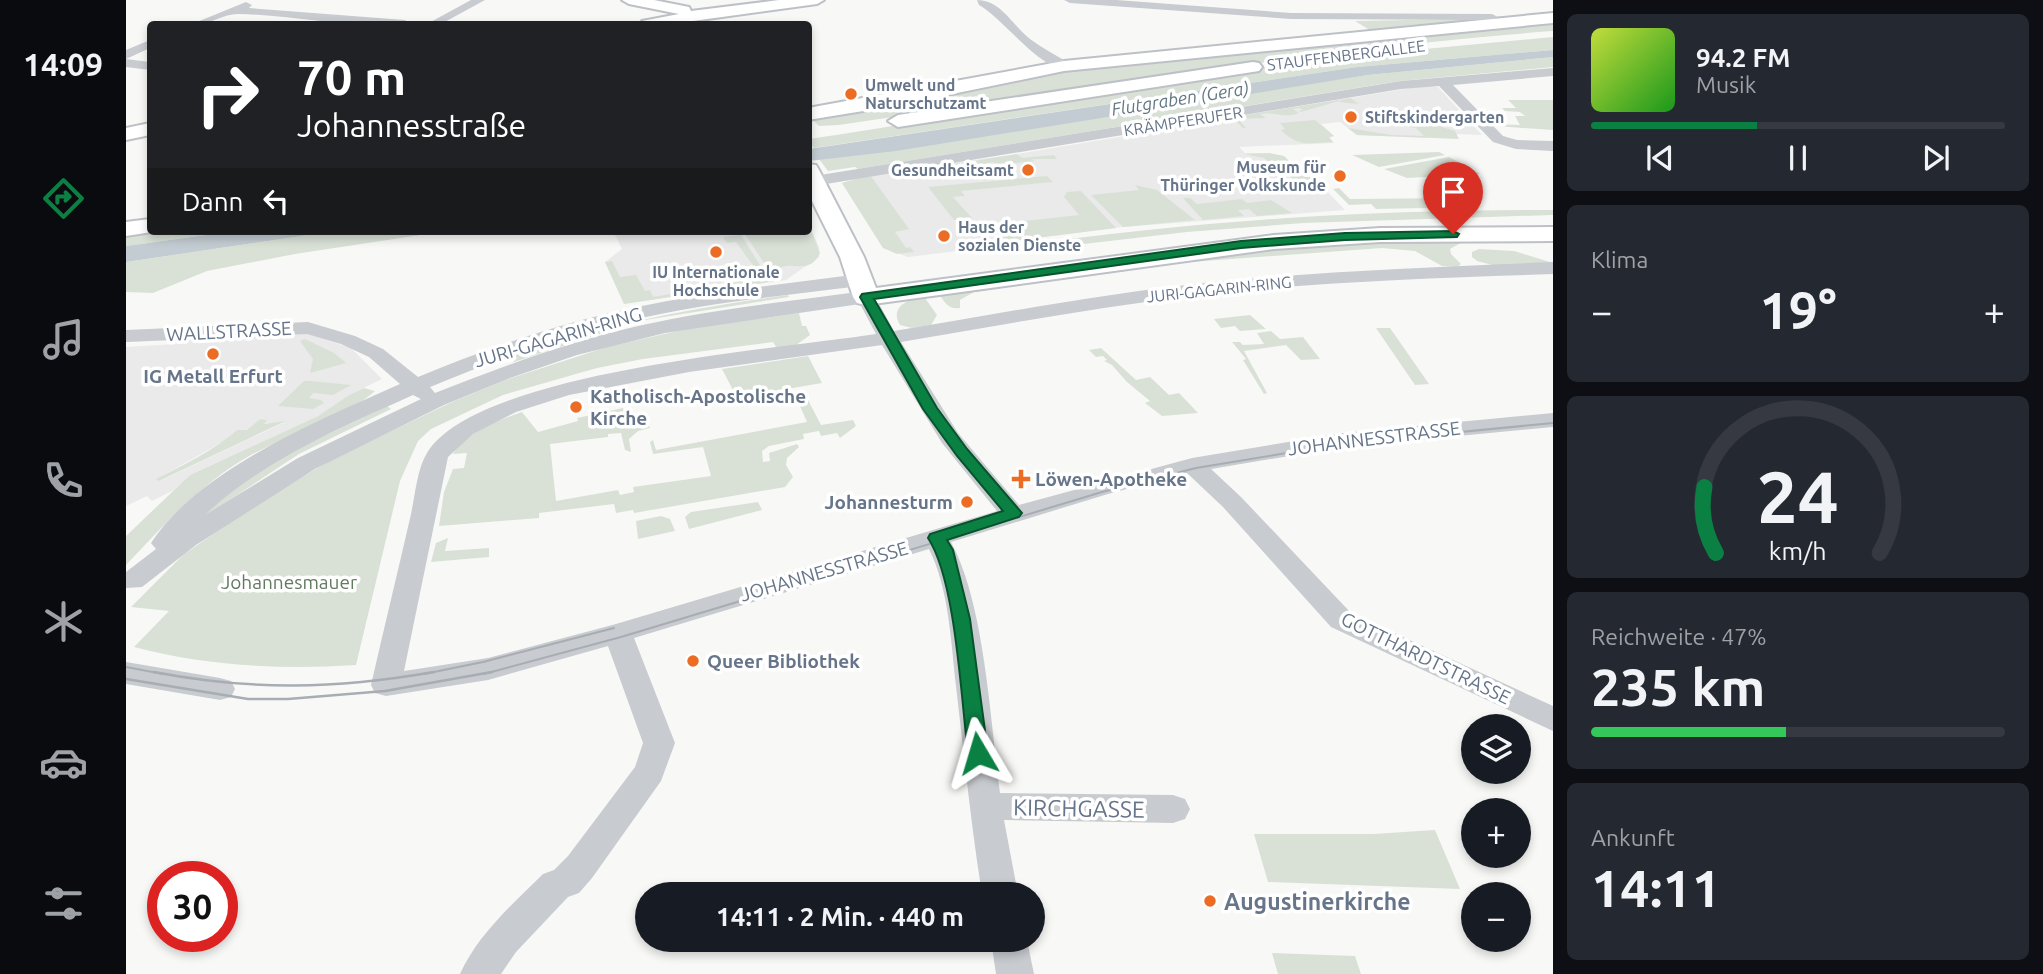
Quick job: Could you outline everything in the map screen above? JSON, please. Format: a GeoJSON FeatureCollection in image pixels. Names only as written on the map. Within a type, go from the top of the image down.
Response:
{"type":"FeatureCollection","features":[{"type":"Feature","properties":{"kind":"main road"},"geometry":{"type":"LineString","coordinates":[[629,0],[681,9],[705,19]]}},
{"type":"Feature","properties":{"kind":"main road"},"geometry":{"type":"LineString","coordinates":[[668,0],[697,6],[705,19]]}},
{"type":"Feature","properties":{"kind":"main road"},"geometry":{"type":"LineString","coordinates":[[682,21],[817,0]]}},
{"type":"Feature","properties":{"kind":"main road","name":"STAUFFENBERGALLEE"},"geometry":{"type":"LineString","coordinates":[[822,118],[1064,66],[1553,18]]}},
{"type":"Feature","properties":{"kind":"main road","name":"STAUFFENBERGALLEE"},"geometry":{"type":"LineString","coordinates":[[883,123],[1311,59],[1553,34]]}},
{"type":"Feature","properties":{"kind":"main road"},"geometry":{"type":"LineString","coordinates":[[126,134],[147,130]]}},
{"type":"Feature","properties":{"kind":"main road"},"geometry":{"type":"LineString","coordinates":[[812,178],[852,257],[863,288]]}},
{"type":"Feature","properties":{"kind":"main road"},"geometry":{"type":"LineString","coordinates":[[126,207],[147,204]]}},
{"type":"Feature","properties":{"kind":"main road","name":"JURI-GAGARIN-RING"},"geometry":{"type":"LineString","coordinates":[[863,288],[1210,235],[1380,224],[1553,220]]}},
{"type":"Feature","properties":{"kind":"main road"},"geometry":{"type":"LineString","coordinates":[[126,229],[147,226]]}},
{"type":"Feature","properties":{"kind":"main road","name":"JURI-GAGARIN-RING"},"geometry":{"type":"LineString","coordinates":[[863,288],[1274,242],[1380,235],[1553,234]]}},
{"type":"Feature","properties":{"kind":"street"},"geometry":{"type":"LineString","coordinates":[[206,21],[258,0]]}},
{"type":"Feature","properties":{"kind":"street"},"geometry":{"type":"LineString","coordinates":[[439,21],[479,0]]}},
{"type":"Feature","properties":{"kind":"street"},"geometry":{"type":"LineString","coordinates":[[983,0],[983,3],[993,8],[1025,41],[1064,66]]}},
{"type":"Feature","properties":{"kind":"street"},"geometry":{"type":"LineString","coordinates":[[1070,0],[1291,16],[1492,17],[1463,4]]}},
{"type":"Feature","properties":{"kind":"street"},"geometry":{"type":"LineString","coordinates":[[233,10],[368,21]]}},
{"type":"Feature","properties":{"kind":"street"},"geometry":{"type":"LineString","coordinates":[[126,55],[147,45]]}},
{"type":"Feature","properties":{"kind":"street"},"geometry":{"type":"LineString","coordinates":[[126,63],[147,66]]}},
{"type":"Feature","properties":{"kind":"street"},"geometry":{"type":"LineString","coordinates":[[1546,72],[1553,78]]}},
{"type":"Feature","properties":{"kind":"street","name":"KRÄMPFERUFER"},"geometry":{"type":"LineString","coordinates":[[812,176],[1441,80],[1546,72]]}},
{"type":"Feature","properties":{"kind":"street"},"geometry":{"type":"LineString","coordinates":[[1441,80],[1498,139],[1516,144],[1553,146]]}},
{"type":"Feature","properties":{"kind":"street","name":"JURI-GAGARIN-RING"},"geometry":{"type":"LineString","coordinates":[[888,337],[1088,304],[1244,285],[1553,268]]}},
{"type":"Feature","properties":{"kind":"street"},"geometry":{"type":"LineString","coordinates":[[863,288],[888,337],[934,414],[962,453],[1013,513]]}},
{"type":"Feature","properties":{"kind":"street","name":"JURI-GAGARIN-RING"},"geometry":{"type":"LineString","coordinates":[[129,585],[202,501],[238,474],[279,449],[414,384],[497,353],[608,320],[708,300],[863,288]]}},
{"type":"Feature","properties":{"kind":"street","name":"JURI-GAGARIN-RING"},"geometry":{"type":"LineString","coordinates":[[129,585],[198,531],[272,485],[379,428],[436,402],[537,362],[637,332],[863,288]]}},
{"type":"Feature","properties":{"kind":"street","name":"WALLSTRASSE"},"geometry":{"type":"LineString","coordinates":[[126,336],[307,328],[348,340],[376,353],[436,402]]}},
{"type":"Feature","properties":{"kind":"street","name":"JOHANNESSTRASSE"},"geometry":{"type":"LineString","coordinates":[[888,337],[613,378],[514,406],[457,432],[442,447],[433,464],[386,685],[488,669],[1013,513],[1192,465],[1343,440],[1553,419]]}},
{"type":"Feature","properties":{"kind":"street","name":"GOTTHARDTSTRASSE"},"geometry":{"type":"LineString","coordinates":[[1192,465],[1232,502],[1341,620],[1553,719]]}},
{"type":"Feature","properties":{"kind":"street"},"geometry":{"type":"LineString","coordinates":[[936,538],[945,550],[961,619],[985,806],[998,882]]}},
{"type":"Feature","properties":{"kind":"street"},"geometry":{"type":"LineString","coordinates":[[479,974],[503,940],[568,876],[650,772],[659,743],[618,632]]}},
{"type":"Feature","properties":{"kind":"street"},"geometry":{"type":"LineString","coordinates":[[126,673],[220,689]]}},
{"type":"Feature","properties":{"kind":"street","name":"KIRCHGASSE"},"geometry":{"type":"LineString","coordinates":[[985,806],[1173,809]]}},
{"type":"Feature","properties":{"kind":"street"},"geometry":{"type":"LineString","coordinates":[[1011,952],[1015,974]]}},
{"type":"Feature","properties":{"kind":"shaded area"},"geometry":{"type":"Polygon","coordinates":[[[1428,85],[1438,87],[1482,135],[1456,134],[1457,137],[1428,138],[1357,135],[1340,122],[1321,124],[1334,136],[1329,138],[1334,143],[1239,147],[1245,153],[1284,156],[1305,177],[1310,177],[1322,186],[1345,210],[1123,227],[908,257],[883,248],[842,183],[870,175],[1017,154],[1428,85]],[[1052,181],[928,188],[971,218],[953,197],[964,196],[960,191],[1052,181]]]}},
{"type":"Feature","properties":{"kind":"shaded area"},"geometry":{"type":"Polygon","coordinates":[[[812,232],[819,247],[819,257],[786,280],[624,304],[605,262],[622,249],[615,235],[812,235],[812,232]]]}},
{"type":"Feature","properties":{"kind":"shaded area"},"geometry":{"type":"Polygon","coordinates":[[[303,332],[351,348],[382,379],[349,395],[318,416],[190,475],[174,490],[152,501],[147,496],[126,506],[126,347],[176,344],[179,340],[126,342],[126,339],[303,332]],[[260,419],[247,431],[237,430],[224,441],[157,479],[160,481],[285,422],[263,424],[266,420],[260,419]]]}},
{"type":"Feature","properties":{"kind":"green space"},"geometry":{"type":"Polygon","coordinates":[[[1514,18],[1373,32],[1355,21],[1514,18]]]}},
{"type":"Feature","properties":{"kind":"green space"},"geometry":{"type":"Polygon","coordinates":[[[1553,20],[1553,31],[1374,48],[839,125],[819,126],[812,119],[1067,69],[1553,20]]]}},
{"type":"Feature","properties":{"kind":"green space"},"geometry":{"type":"Polygon","coordinates":[[[1553,37],[1553,50],[1357,67],[814,148],[812,146],[812,139],[1339,57],[1553,37]]]}},
{"type":"Feature","properties":{"kind":"green space"},"geometry":{"type":"Polygon","coordinates":[[[1553,57],[1553,67],[1400,81],[858,169],[855,167],[828,171],[819,159],[1368,75],[1553,57]]]}},
{"type":"Feature","properties":{"kind":"green space"},"geometry":{"type":"Polygon","coordinates":[[[1350,98],[1362,104],[1352,100],[1358,104],[1338,102],[1346,99],[1301,112],[1298,111],[1303,110],[1300,108],[1293,109],[1299,113],[1294,115],[1265,113],[1260,114],[1266,118],[1238,119],[1246,128],[1232,117],[1350,98]]]}},
{"type":"Feature","properties":{"kind":"green space"},"geometry":{"type":"Polygon","coordinates":[[[1508,100],[1553,100],[1553,130],[1492,124],[1520,125],[1515,116],[1525,116],[1520,112],[1505,111],[1502,108],[1516,108],[1508,100]]]}},
{"type":"Feature","properties":{"kind":"green space"},"geometry":{"type":"Polygon","coordinates":[[[1315,120],[1334,136],[1329,137],[1333,142],[1300,142],[1281,130],[1285,129],[1280,123],[1315,120]]]}},
{"type":"Feature","properties":{"kind":"green space"},"geometry":{"type":"Polygon","coordinates":[[[1391,124],[1439,126],[1455,131],[1459,139],[1357,135],[1348,128],[1392,135],[1424,136],[1416,128],[1391,124]]]}},
{"type":"Feature","properties":{"kind":"green space"},"geometry":{"type":"Polygon","coordinates":[[[1439,152],[1445,155],[1379,167],[1352,155],[1439,152]]]}},
{"type":"Feature","properties":{"kind":"green space"},"geometry":{"type":"Polygon","coordinates":[[[1269,153],[1284,156],[1305,177],[1310,177],[1323,187],[1296,189],[1299,183],[1264,158],[1245,154],[1269,153]]]}},
{"type":"Feature","properties":{"kind":"green space"},"geometry":{"type":"Polygon","coordinates":[[[1017,154],[1022,158],[1054,155],[1057,159],[1032,159],[1034,161],[996,165],[994,162],[951,169],[936,167],[1017,154]]]}},
{"type":"Feature","properties":{"kind":"green space"},"geometry":{"type":"Polygon","coordinates":[[[1449,157],[1480,174],[1407,178],[1384,169],[1449,157]]]}},
{"type":"Feature","properties":{"kind":"green space"},"geometry":{"type":"Polygon","coordinates":[[[870,175],[909,229],[895,232],[906,248],[910,247],[914,252],[897,254],[883,248],[842,183],[870,175]]]}},
{"type":"Feature","properties":{"kind":"green space"},"geometry":{"type":"Polygon","coordinates":[[[1047,176],[1053,182],[961,191],[965,196],[953,197],[972,218],[954,220],[928,187],[1047,176]]]}},
{"type":"Feature","properties":{"kind":"green space"},"geometry":{"type":"Polygon","coordinates":[[[1135,185],[1157,190],[1195,220],[1123,227],[1091,195],[1139,190],[1135,185]]]}},
{"type":"Feature","properties":{"kind":"green space"},"geometry":{"type":"Polygon","coordinates":[[[1339,188],[1350,199],[1461,198],[1464,201],[1445,201],[1448,204],[1470,203],[1473,207],[1376,209],[1371,204],[1349,205],[1333,189],[1339,188]]]}},
{"type":"Feature","properties":{"kind":"green space"},"geometry":{"type":"Polygon","coordinates":[[[1081,191],[1116,228],[1004,242],[990,225],[1079,215],[1064,197],[1067,192],[1081,191]]]}},
{"type":"Feature","properties":{"kind":"green space"},"geometry":{"type":"Polygon","coordinates":[[[1183,198],[1190,198],[1197,204],[1242,199],[1247,203],[1271,200],[1292,213],[1257,216],[1249,209],[1238,210],[1244,216],[1203,220],[1183,198]]]}},
{"type":"Feature","properties":{"kind":"green space"},"geometry":{"type":"Polygon","coordinates":[[[1553,210],[1553,215],[1304,223],[1187,232],[1041,249],[1015,246],[1283,218],[1553,210]]]}},
{"type":"Feature","properties":{"kind":"green space"},"geometry":{"type":"Polygon","coordinates":[[[147,232],[147,235],[206,235],[126,246],[126,235],[147,232]]]}},
{"type":"Feature","properties":{"kind":"green space"},"geometry":{"type":"Polygon","coordinates":[[[812,233],[820,253],[816,260],[806,266],[780,268],[764,263],[746,235],[812,235],[812,233]]]}},
{"type":"Feature","properties":{"kind":"green space"},"geometry":{"type":"Polygon","coordinates":[[[309,235],[421,235],[295,254],[207,271],[153,293],[126,292],[126,262],[309,235]]]}},
{"type":"Feature","properties":{"kind":"green space"},"geometry":{"type":"Polygon","coordinates":[[[741,235],[760,265],[777,270],[782,280],[624,304],[605,262],[612,261],[620,277],[636,275],[645,291],[650,290],[653,297],[762,278],[736,242],[727,243],[723,237],[741,235]]]}},
{"type":"Feature","properties":{"kind":"green space"},"geometry":{"type":"Polygon","coordinates":[[[1464,241],[1450,249],[1451,254],[1461,264],[1457,267],[1442,266],[1415,251],[1382,248],[1164,264],[974,292],[960,300],[960,308],[950,307],[938,293],[1231,251],[1345,242],[1464,241]]]}},
{"type":"Feature","properties":{"kind":"green space"},"geometry":{"type":"Polygon","coordinates":[[[1479,249],[1514,251],[1553,263],[1496,266],[1472,257],[1472,252],[1479,249]]]}},
{"type":"Feature","properties":{"kind":"green space"},"geometry":{"type":"Polygon","coordinates":[[[788,295],[789,297],[639,321],[514,362],[508,356],[646,319],[788,295]]]}},
{"type":"Feature","properties":{"kind":"green space"},"geometry":{"type":"Polygon","coordinates":[[[923,295],[937,315],[931,325],[912,328],[900,325],[897,318],[899,308],[923,295]]]}},
{"type":"Feature","properties":{"kind":"green space","name":"Johannesmauer"},"geometry":{"type":"Polygon","coordinates":[[[799,313],[802,326],[806,326],[810,335],[792,348],[778,350],[773,342],[643,359],[597,368],[503,395],[431,429],[418,441],[400,481],[356,665],[244,665],[189,659],[134,647],[169,611],[131,607],[183,555],[258,503],[333,459],[505,380],[607,347],[682,330],[799,313]]]}},
{"type":"Feature","properties":{"kind":"green space"},"geometry":{"type":"Polygon","coordinates":[[[1250,315],[1266,329],[1240,331],[1235,326],[1221,328],[1214,319],[1250,315]]]}},
{"type":"Feature","properties":{"kind":"green space"},"geometry":{"type":"Polygon","coordinates":[[[1376,328],[1390,328],[1429,384],[1415,385],[1376,328]]]}},
{"type":"Feature","properties":{"kind":"green space"},"geometry":{"type":"Polygon","coordinates":[[[1271,331],[1280,339],[1303,337],[1320,359],[1301,360],[1286,345],[1244,351],[1267,393],[1264,394],[1243,360],[1246,359],[1232,342],[1240,342],[1243,345],[1264,344],[1257,333],[1271,331]]]}},
{"type":"Feature","properties":{"kind":"green space"},"geometry":{"type":"Polygon","coordinates":[[[305,339],[334,353],[346,363],[310,373],[313,359],[300,341],[305,339]]]}},
{"type":"Feature","properties":{"kind":"green space"},"geometry":{"type":"Polygon","coordinates":[[[1101,348],[1136,380],[1150,377],[1169,395],[1179,393],[1198,413],[1162,416],[1145,403],[1150,401],[1112,365],[1104,361],[1107,360],[1103,356],[1096,357],[1089,350],[1101,348]]]}},
{"type":"Feature","properties":{"kind":"green space"},"geometry":{"type":"Polygon","coordinates":[[[808,356],[822,383],[769,392],[766,388],[746,391],[747,395],[719,399],[735,394],[722,369],[808,356]]]}},
{"type":"Feature","properties":{"kind":"green space"},"geometry":{"type":"Polygon","coordinates":[[[304,381],[351,385],[333,395],[313,393],[309,398],[324,403],[313,409],[278,406],[304,381]]]}},
{"type":"Feature","properties":{"kind":"green space"},"geometry":{"type":"Polygon","coordinates":[[[364,388],[375,391],[348,410],[251,455],[216,478],[184,505],[126,565],[126,536],[190,475],[318,416],[364,388]]]}},
{"type":"Feature","properties":{"kind":"green space"},"geometry":{"type":"Polygon","coordinates":[[[806,396],[821,425],[853,420],[856,426],[840,438],[837,433],[821,436],[819,431],[803,434],[804,439],[769,446],[762,451],[763,462],[770,461],[769,453],[797,444],[799,447],[787,458],[786,465],[793,477],[785,487],[634,513],[633,510],[616,513],[614,504],[539,513],[539,518],[439,526],[444,492],[453,469],[464,468],[467,453],[453,454],[475,433],[522,412],[538,432],[578,421],[577,418],[623,408],[629,419],[641,418],[642,423],[648,422],[650,428],[638,431],[629,439],[631,452],[625,450],[621,433],[550,444],[556,501],[618,490],[620,495],[634,492],[633,487],[711,476],[703,447],[653,454],[650,442],[653,440],[656,450],[807,422],[796,397],[806,396]]]}},
{"type":"Feature","properties":{"kind":"green space"},"geometry":{"type":"Polygon","coordinates":[[[387,406],[391,409],[299,454],[201,519],[218,501],[262,469],[387,406]]]}},
{"type":"Feature","properties":{"kind":"green space"},"geometry":{"type":"Polygon","coordinates":[[[260,419],[267,420],[264,424],[286,421],[159,481],[156,479],[208,451],[237,430],[247,430],[260,419]]]}},
{"type":"Feature","properties":{"kind":"green space"},"geometry":{"type":"Polygon","coordinates":[[[758,502],[762,510],[689,529],[685,517],[691,512],[758,502]]]}},
{"type":"Feature","properties":{"kind":"green space"},"geometry":{"type":"Polygon","coordinates":[[[661,516],[670,519],[675,531],[638,539],[636,521],[661,516]]]}},
{"type":"Feature","properties":{"kind":"green space"},"geometry":{"type":"Polygon","coordinates":[[[448,538],[445,551],[489,548],[489,557],[431,562],[436,543],[448,538]]]}},
{"type":"Feature","properties":{"kind":"green space"},"geometry":{"type":"Polygon","coordinates":[[[1435,830],[1460,889],[1268,882],[1254,834],[1373,834],[1435,830]]]}},
{"type":"Feature","properties":{"kind":"green space"},"geometry":{"type":"Polygon","coordinates":[[[1272,953],[1355,956],[1361,974],[1278,974],[1272,953]]]}},
{"type":"Feature","properties":{"kind":"water","name":"Flutgraben (Gera)"},"geometry":{"type":"Polygon","coordinates":[[[1553,50],[1553,57],[1368,75],[896,151],[812,161],[812,149],[1357,67],[1553,50]]]}},
{"type":"Feature","properties":{"kind":"water"},"geometry":{"type":"Polygon","coordinates":[[[206,235],[309,235],[126,262],[126,246],[206,235]]]}},
{"type":"Feature","properties":{"kind":"tram line"},"geometry":{"type":"LineString","coordinates":[[490,672],[621,637],[1102,492],[1196,468],[1347,443],[1553,423]]}},
{"type":"Feature","properties":{"kind":"tram line"},"geometry":{"type":"LineString","coordinates":[[433,672],[614,628]]}},
{"type":"Feature","properties":{"kind":"tram line"},"geometry":{"type":"LineString","coordinates":[[126,667],[163,674]]}},
{"type":"Feature","properties":{"kind":"tram line"},"geometry":{"type":"LineString","coordinates":[[154,672],[260,685],[363,682],[433,672]]}},
{"type":"Feature","properties":{"kind":"tram line"},"geometry":{"type":"LineString","coordinates":[[424,674],[433,672]]}},
{"type":"Feature","properties":{"kind":"tram line"},"geometry":{"type":"LineString","coordinates":[[126,679],[248,699],[288,699],[385,691],[490,672]]}},
{"type":"Feature","properties":{"kind":"tram line"},"geometry":{"type":"LineString","coordinates":[[484,674],[490,672]]}},
{"type":"Feature","properties":{"kind":"place","name":"Umwelt und Naturschutzamt"},"geometry":{"type":"Point","coordinates":[851,94]}},
{"type":"Feature","properties":{"kind":"place","name":"Stiftskindergarten"},"geometry":{"type":"Point","coordinates":[1351,117]}},
{"type":"Feature","properties":{"kind":"place","name":"Gesundheitsamt"},"geometry":{"type":"Point","coordinates":[1028,170]}},
{"type":"Feature","properties":{"kind":"place","name":"Museum für Thüringer Volkskunde"},"geometry":{"type":"Point","coordinates":[1340,176]}},
{"type":"Feature","properties":{"kind":"place","name":"Haus der sozialen Dienste"},"geometry":{"type":"Point","coordinates":[944,236]}},
{"type":"Feature","properties":{"kind":"place","name":"IU Internationale Hochschule"},"geometry":{"type":"Point","coordinates":[716,252]}},
{"type":"Feature","properties":{"kind":"place","name":"IG Metall Erfurt"},"geometry":{"type":"Point","coordinates":[213,354]}},
{"type":"Feature","properties":{"kind":"place","name":"Katholisch-Apostolische Kirche"},"geometry":{"type":"Point","coordinates":[576,407]}},
{"type":"Feature","properties":{"kind":"place","name":"Löwen-Apotheke"},"geometry":{"type":"Point","coordinates":[1021,479]}},
{"type":"Feature","properties":{"kind":"place","name":"Johannesturm"},"geometry":{"type":"Point","coordinates":[967,502]}},
{"type":"Feature","properties":{"kind":"place","name":"Queer Bibliothek"},"geometry":{"type":"Point","coordinates":[693,661]}},
{"type":"Feature","properties":{"kind":"place","name":"Augustinerkirche"},"geometry":{"type":"Point","coordinates":[1210,901]}},
{"type":"Feature","properties":{"kind":"route"},"geometry":{"type":"LineString","coordinates":[[978,753],[961,619],[945,550],[936,538],[1013,513],[962,453],[930,409],[866,297],[1241,245],[1380,235],[1453,234]]}}]}
